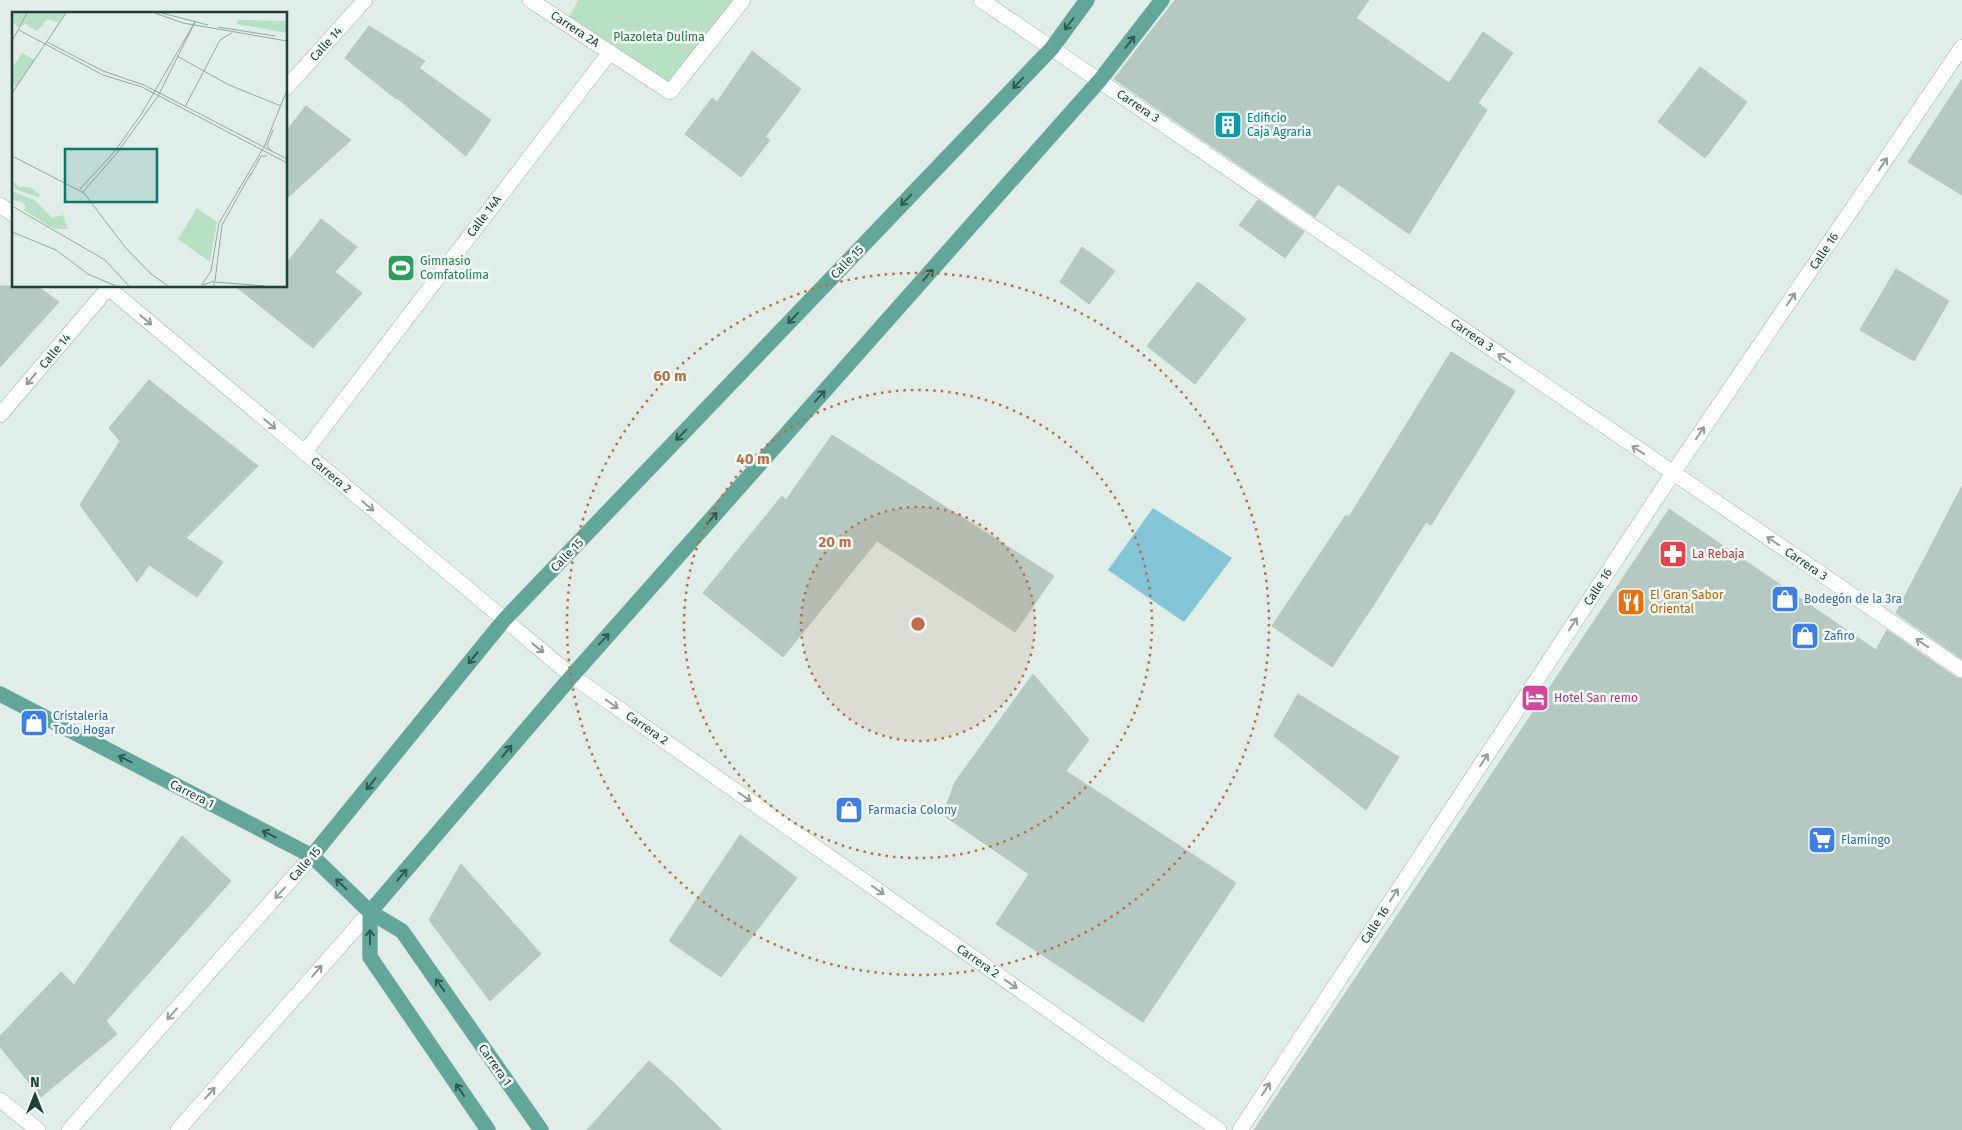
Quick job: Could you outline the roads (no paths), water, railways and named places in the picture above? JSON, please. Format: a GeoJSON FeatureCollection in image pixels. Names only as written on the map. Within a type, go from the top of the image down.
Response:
{"type":"FeatureCollection","features":[{"type":"Feature","properties":{"kind":"main road","name":"Calle 15"},"geometry":{"type":"LineString","coordinates":[[312,856],[504,620],[1052,48],[1087,0]]}},
{"type":"Feature","properties":{"kind":"main road"},"geometry":{"type":"LineString","coordinates":[[488,1130],[370,957],[370,912],[572,676],[1100,80],[1162,0]]}},
{"type":"Feature","properties":{"kind":"main road","name":"Carrera 1"},"geometry":{"type":"LineString","coordinates":[[0,694],[312,856],[370,912],[402,931],[541,1130]]}},
{"type":"Feature","properties":{"kind":"street","name":"Calle 14"},"geometry":{"type":"LineString","coordinates":[[288,86],[365,0]]}},
{"type":"Feature","properties":{"kind":"street","name":"Carrera 2A"},"geometry":{"type":"LineString","coordinates":[[530,0],[670,92],[743,0]]}},
{"type":"Feature","properties":{"kind":"street","name":"Carrera 3"},"geometry":{"type":"LineString","coordinates":[[982,0],[1672,474],[1962,670]]}},
{"type":"Feature","properties":{"kind":"street","name":"Calle 16"},"geometry":{"type":"LineString","coordinates":[[1240,1130],[1672,474],[1962,47]]}},
{"type":"Feature","properties":{"kind":"street","name":"Calle 14A"},"geometry":{"type":"LineString","coordinates":[[304,453],[610,52]]}},
{"type":"Feature","properties":{"kind":"street"},"geometry":{"type":"LineString","coordinates":[[0,205],[12,214]]}},
{"type":"Feature","properties":{"kind":"street","name":"Calle 14"},"geometry":{"type":"LineString","coordinates":[[0,415],[107,288]]}},
{"type":"Feature","properties":{"kind":"street","name":"Carrera 2"},"geometry":{"type":"LineString","coordinates":[[109,288],[572,676],[1219,1130]]}},
{"type":"Feature","properties":{"kind":"street","name":"Calle 15"},"geometry":{"type":"LineString","coordinates":[[69,1130],[312,856]]}},
{"type":"Feature","properties":{"kind":"street"},"geometry":{"type":"LineString","coordinates":[[178,1130],[370,912]]}},
{"type":"Feature","properties":{"kind":"street"},"geometry":{"type":"LineString","coordinates":[[0,1100],[38,1130]]}},
{"type":"Feature","properties":{"kind":"water"},"geometry":{"type":"Polygon","coordinates":[[[1153,508],[1232,558],[1184,622],[1108,570],[1153,508]]]}},
{"type":"Feature","properties":{"kind":"place","name":"Edificio Caja Agraria"},"geometry":{"type":"Point","coordinates":[1228,125]}},
{"type":"Feature","properties":{"kind":"place","name":"Gimnasio Comfatolima"},"geometry":{"type":"Point","coordinates":[401,268]}},
{"type":"Feature","properties":{"kind":"place","name":"La Rebaja"},"geometry":{"type":"Point","coordinates":[1673,554]}},
{"type":"Feature","properties":{"kind":"place","name":"Bodegón de la 3ra"},"geometry":{"type":"Point","coordinates":[1785,599]}},
{"type":"Feature","properties":{"kind":"place","name":"El Gran Sabor Oriental"},"geometry":{"type":"Point","coordinates":[1631,602]}},
{"type":"Feature","properties":{"kind":"place","name":"Zafiro"},"geometry":{"type":"Point","coordinates":[1805,636]}},
{"type":"Feature","properties":{"kind":"place","name":"Hotel San remo"},"geometry":{"type":"Point","coordinates":[1535,698]}},
{"type":"Feature","properties":{"kind":"place","name":"Cristaleria Todo Hogar"},"geometry":{"type":"Point","coordinates":[34,723]}},
{"type":"Feature","properties":{"kind":"place","name":"Farmacia Colony"},"geometry":{"type":"Point","coordinates":[849,810]}},
{"type":"Feature","properties":{"kind":"place","name":"Flamingo"},"geometry":{"type":"Point","coordinates":[1822,840]}},
{"type":"Feature","properties":{"kind":"park label","name":"Plazoleta Dulima"},"geometry":{"type":"Point","coordinates":[659,37]}}]}
